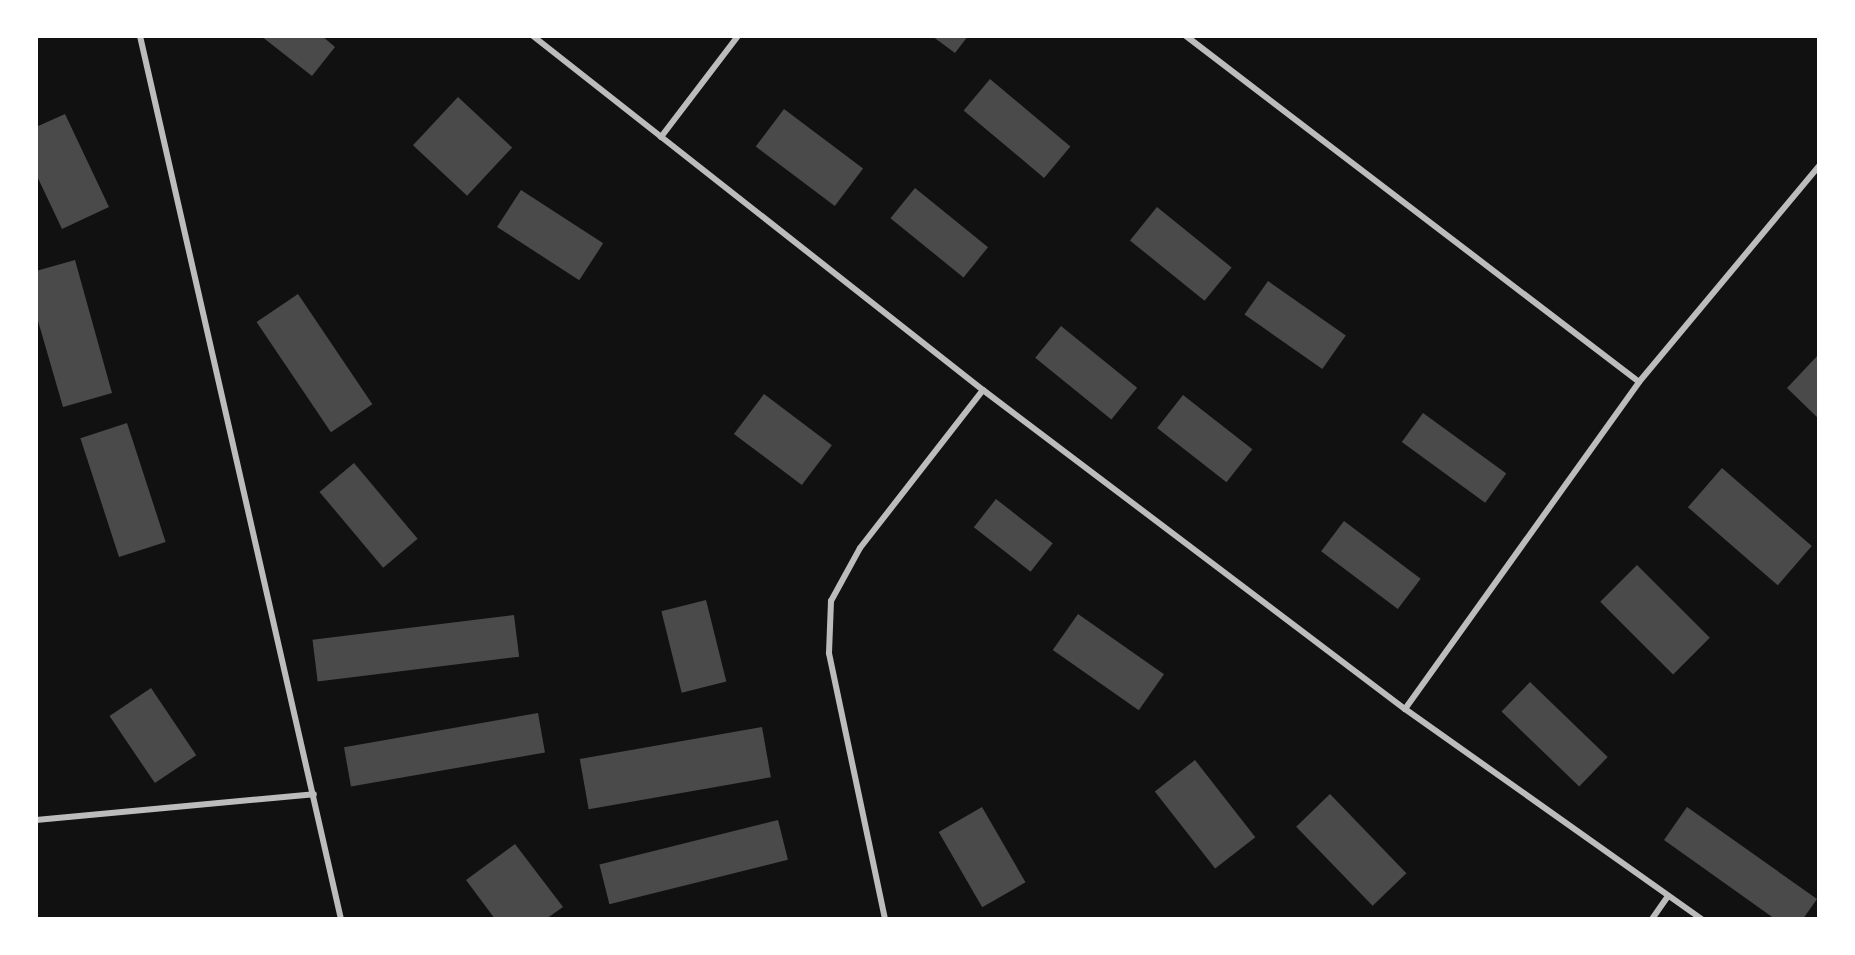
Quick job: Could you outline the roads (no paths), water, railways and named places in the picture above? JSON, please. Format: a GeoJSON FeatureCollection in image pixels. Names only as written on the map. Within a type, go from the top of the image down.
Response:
{"type":"FeatureCollection","features":[{"type":"Feature","properties":{"kind":"street"},"geometry":{"type":"LineString","coordinates":[[140,36],[341,919]]}},
{"type":"Feature","properties":{"kind":"street"},"geometry":{"type":"LineString","coordinates":[[533,36],[983,390],[1405,709],[1702,919]]}},
{"type":"Feature","properties":{"kind":"street"},"geometry":{"type":"LineString","coordinates":[[661,137],[738,36]]}},
{"type":"Feature","properties":{"kind":"street"},"geometry":{"type":"LineString","coordinates":[[1186,36],[1640,382]]}},
{"type":"Feature","properties":{"kind":"street"},"geometry":{"type":"LineString","coordinates":[[1405,709],[1640,382],[1819,166]]}},
{"type":"Feature","properties":{"kind":"street"},"geometry":{"type":"LineString","coordinates":[[885,919],[829,652],[831,601],[860,548],[983,390]]}},
{"type":"Feature","properties":{"kind":"street"},"geometry":{"type":"LineString","coordinates":[[36,820],[314,794]]}},
{"type":"Feature","properties":{"kind":"street"},"geometry":{"type":"LineString","coordinates":[[1652,919],[1668,896]]}}]}
